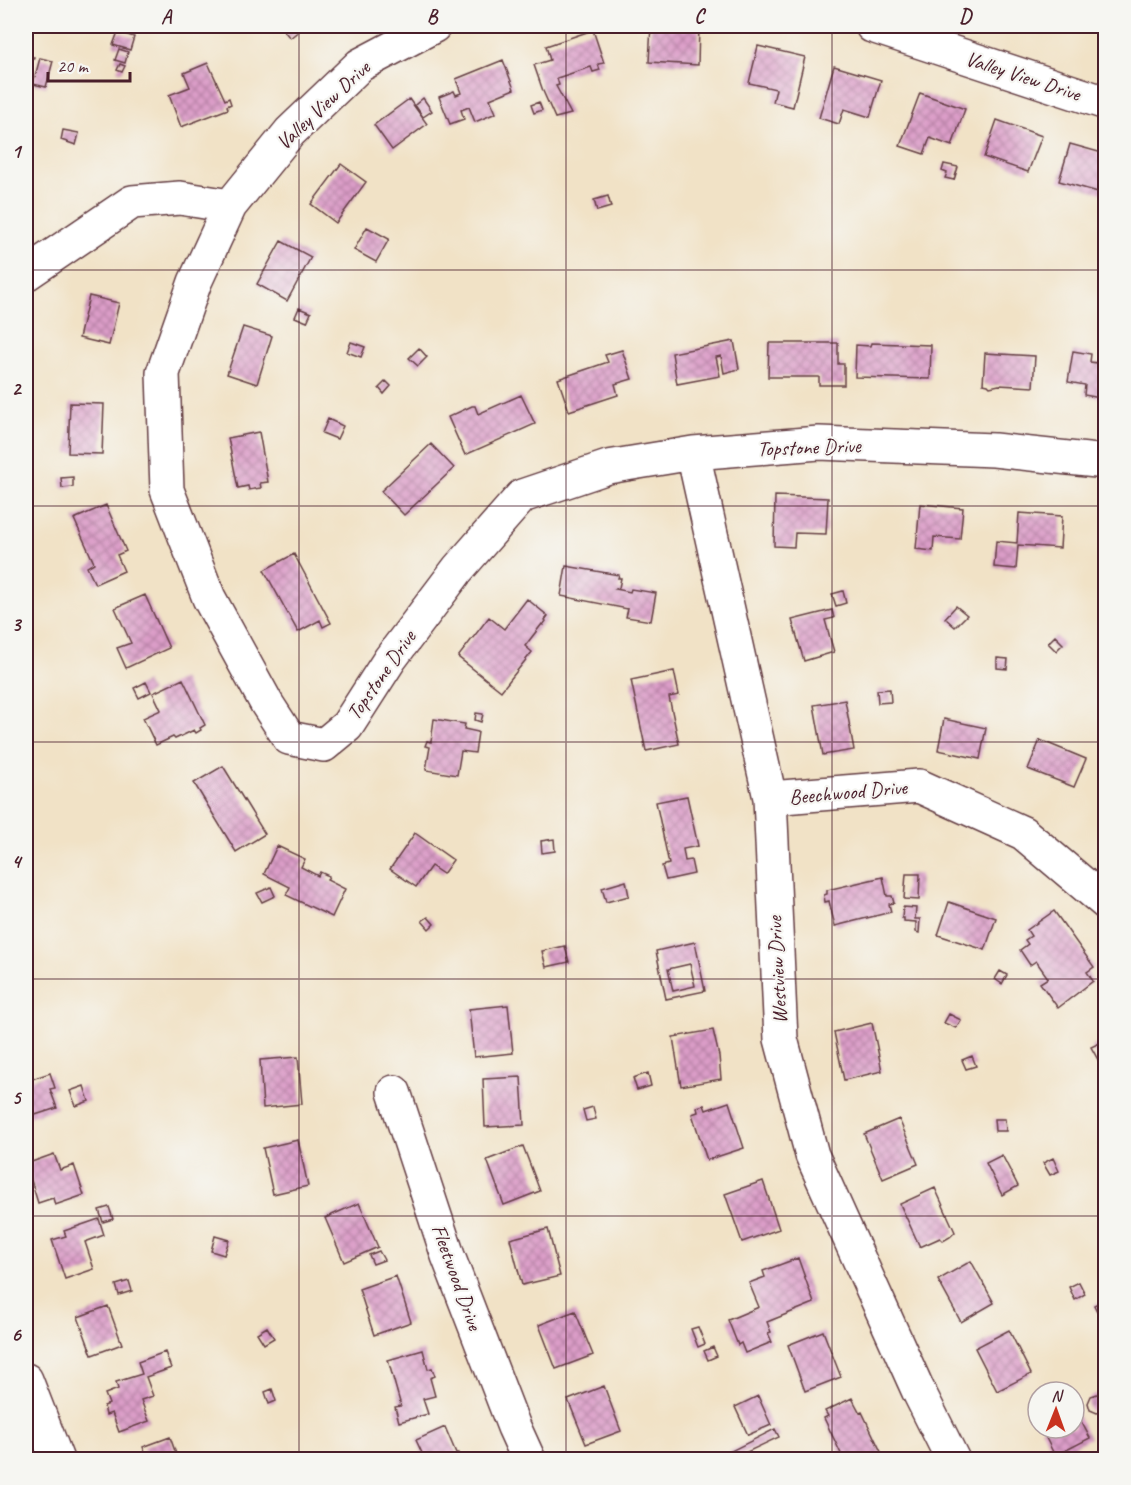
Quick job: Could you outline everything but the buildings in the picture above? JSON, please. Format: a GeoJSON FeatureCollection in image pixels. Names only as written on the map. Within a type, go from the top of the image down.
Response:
{"type":"FeatureCollection","features":[{"type":"Feature","properties":{"kind":"street","name":"Valley View Drive"},"geometry":{"type":"LineString","coordinates":[[230,206],[290,132],[360,65],[434,26]]}},
{"type":"Feature","properties":{"kind":"street","name":"Valley View Drive"},"geometry":{"type":"LineString","coordinates":[[872,26],[1106,103]]}},
{"type":"Feature","properties":{"kind":"street"},"geometry":{"type":"LineString","coordinates":[[26,274],[132,202],[180,198],[230,206]]}},
{"type":"Feature","properties":{"kind":"street","name":"Topstone Drive"},"geometry":{"type":"LineString","coordinates":[[230,206],[195,282],[163,373],[167,490],[209,598],[267,704],[289,738],[324,745],[347,726],[390,659],[458,569],[522,496],[608,467],[693,453],[819,443],[994,450],[1106,462]]}},
{"type":"Feature","properties":{"kind":"street","name":"Westview Drive"},"geometry":{"type":"LineString","coordinates":[[693,453],[770,798],[781,1039],[812,1155],[918,1390],[953,1460]]}},
{"type":"Feature","properties":{"kind":"street","name":"Beechwood Drive"},"geometry":{"type":"LineString","coordinates":[[770,798],[919,786],[1023,833],[1106,903]]}},
{"type":"Feature","properties":{"kind":"street","name":"Fleetwood Drive"},"geometry":{"type":"LineString","coordinates":[[394,1092],[448,1256],[529,1460]]}},
{"type":"Feature","properties":{"kind":"street"},"geometry":{"type":"LineString","coordinates":[[26,1380],[57,1460]]}}]}
